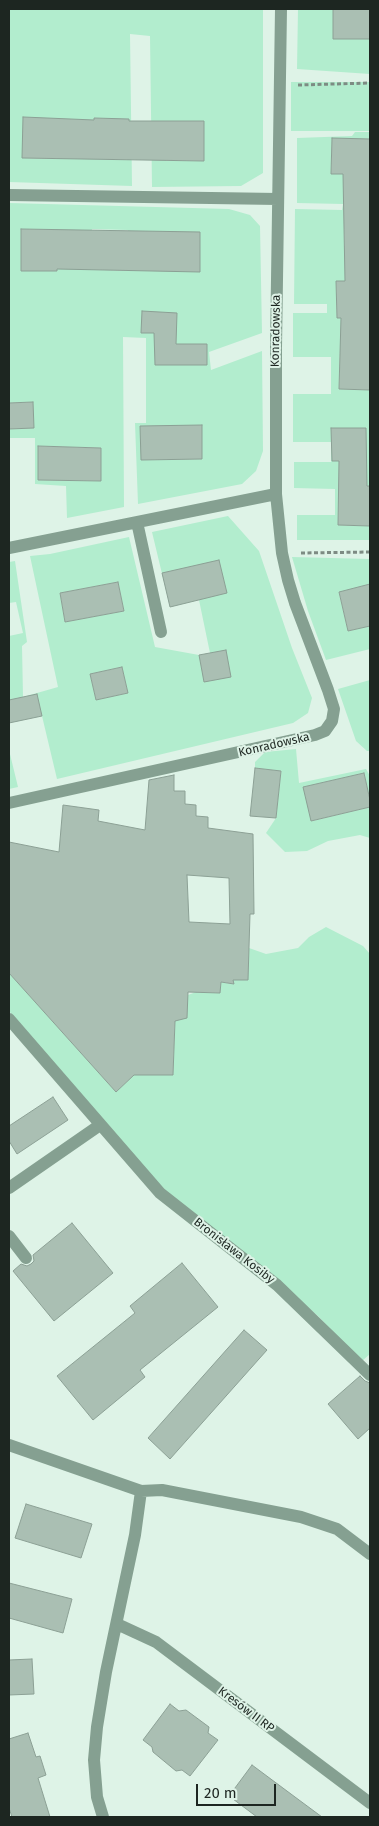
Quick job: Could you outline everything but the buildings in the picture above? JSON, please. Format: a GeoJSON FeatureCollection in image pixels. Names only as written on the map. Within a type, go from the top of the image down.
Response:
{"type":"FeatureCollection","features":[{"type":"Feature","properties":{"kind":"street","name":"Konradowska"},"geometry":{"type":"LineString","coordinates":[[9,803],[315,735],[326,731],[332,721],[334,709],[295,603],[282,553],[276,494],[281,9]]}},
{"type":"Feature","properties":{"kind":"street"},"geometry":{"type":"LineString","coordinates":[[9,195],[278,199]]}},
{"type":"Feature","properties":{"kind":"street"},"geometry":{"type":"LineString","coordinates":[[9,548],[276,494]]}},
{"type":"Feature","properties":{"kind":"street"},"geometry":{"type":"LineString","coordinates":[[137,522],[161,632]]}},
{"type":"Feature","properties":{"kind":"street","name":"Bronisława Kosiby"},"geometry":{"type":"LineString","coordinates":[[9,1019],[160,1193],[277,1285],[370,1375]]}},
{"type":"Feature","properties":{"kind":"street"},"geometry":{"type":"LineString","coordinates":[[9,1188],[100,1124]]}},
{"type":"Feature","properties":{"kind":"street"},"geometry":{"type":"LineString","coordinates":[[9,1236],[26,1258]]}},
{"type":"Feature","properties":{"kind":"street"},"geometry":{"type":"LineString","coordinates":[[9,1445],[141,1491],[162,1490],[301,1517],[338,1529],[370,1554]]}},
{"type":"Feature","properties":{"kind":"street"},"geometry":{"type":"LineString","coordinates":[[103,1817],[97,1797],[94,1760],[97,1727],[106,1672],[135,1535],[141,1491]]}},
{"type":"Feature","properties":{"kind":"street","name":"Kresów II RP"},"geometry":{"type":"LineString","coordinates":[[117,1624],[156,1642],[370,1803]]}},
{"type":"Feature","properties":{"kind":"path"},"geometry":{"type":"LineString","coordinates":[[280,86],[370,83]]}},
{"type":"Feature","properties":{"kind":"path"},"geometry":{"type":"LineString","coordinates":[[282,553],[370,552]]}},
{"type":"Feature","properties":{"kind":"green space"},"geometry":{"type":"Polygon","coordinates":[[[9,9],[263,9],[263,173],[241,186],[152,187],[150,36],[130,34],[132,186],[9,182],[9,9]],[[94,118],[93,159],[127,160],[129,120],[94,118]],[[59,119],[22,158],[57,159],[59,119]],[[166,121],[166,161],[204,161],[204,121],[166,121]]]}},
{"type":"Feature","properties":{"kind":"green space"},"geometry":{"type":"Polygon","coordinates":[[[298,9],[333,9],[333,39],[370,39],[370,74],[297,69],[298,9]]]}},
{"type":"Feature","properties":{"kind":"green space"},"geometry":{"type":"Polygon","coordinates":[[[291,82],[370,82],[370,131],[291,131],[291,82]]]}},
{"type":"Feature","properties":{"kind":"green space"},"geometry":{"type":"Polygon","coordinates":[[[355,132],[370,132],[370,139],[332,139],[331,174],[370,174],[370,209],[344,210],[344,246],[370,246],[370,281],[336,281],[337,318],[370,318],[370,353],[340,352],[339,389],[370,390],[370,486],[339,485],[338,525],[370,526],[370,540],[297,540],[297,515],[335,515],[335,489],[294,488],[294,462],[331,462],[331,442],[293,442],[293,394],[331,394],[331,357],[293,357],[293,313],[327,313],[327,304],[294,304],[295,209],[342,210],[343,204],[297,203],[297,138],[352,136],[355,132]],[[332,428],[366,460],[365,428],[332,428]]]}},
{"type":"Feature","properties":{"kind":"green space"},"geometry":{"type":"Polygon","coordinates":[[[9,203],[229,209],[250,215],[260,226],[262,333],[209,352],[211,370],[262,351],[263,451],[256,471],[242,484],[138,504],[135,423],[146,423],[146,338],[123,337],[124,507],[67,518],[66,486],[35,484],[35,438],[9,438],[9,429],[33,428],[33,402],[9,403],[9,203]],[[21,229],[21,271],[57,270],[57,230],[21,229]],[[92,229],[91,269],[127,271],[128,230],[92,229]],[[163,232],[163,271],[200,271],[200,232],[163,232]],[[202,425],[141,460],[202,459],[202,425]],[[38,446],[38,480],[101,481],[101,448],[38,446]]]}},
{"type":"Feature","properties":{"kind":"green space"},"geometry":{"type":"Polygon","coordinates":[[[228,516],[259,551],[292,648],[312,698],[308,713],[293,723],[57,779],[42,716],[9,723],[9,636],[23,633],[16,602],[9,603],[9,562],[15,561],[27,642],[22,646],[23,697],[58,687],[30,556],[50,554],[129,537],[155,647],[199,655],[210,653],[199,600],[170,607],[152,532],[228,516]],[[118,582],[60,593],[65,622],[124,611],[118,582]],[[122,667],[90,674],[96,700],[128,693],[122,667]]]}},
{"type":"Feature","properties":{"kind":"green space"},"geometry":{"type":"Polygon","coordinates":[[[292,557],[370,559],[370,584],[339,593],[348,631],[370,626],[370,649],[326,660],[308,611],[292,557]]]}},
{"type":"Feature","properties":{"kind":"green space"},"geometry":{"type":"Polygon","coordinates":[[[370,680],[370,751],[367,751],[356,741],[338,689],[370,680]]]}},
{"type":"Feature","properties":{"kind":"green space"},"geometry":{"type":"Polygon","coordinates":[[[296,749],[299,783],[366,769],[370,776],[370,800],[364,773],[304,787],[312,821],[370,807],[370,838],[360,835],[328,841],[307,851],[285,852],[266,833],[276,818],[281,771],[255,768],[255,762],[265,752],[296,749]]]}},
{"type":"Feature","properties":{"kind":"green space"},"geometry":{"type":"Polygon","coordinates":[[[9,750],[18,787],[9,789],[9,750]]]}},
{"type":"Feature","properties":{"kind":"green space"},"geometry":{"type":"Polygon","coordinates":[[[326,927],[363,946],[370,954],[370,1354],[361,1362],[318,1316],[163,1189],[9,1011],[9,973],[116,1092],[134,1075],[173,1075],[175,1021],[188,995],[196,992],[219,993],[221,982],[233,984],[233,970],[248,973],[249,948],[266,954],[298,948],[309,937],[326,927]]]}}]}
